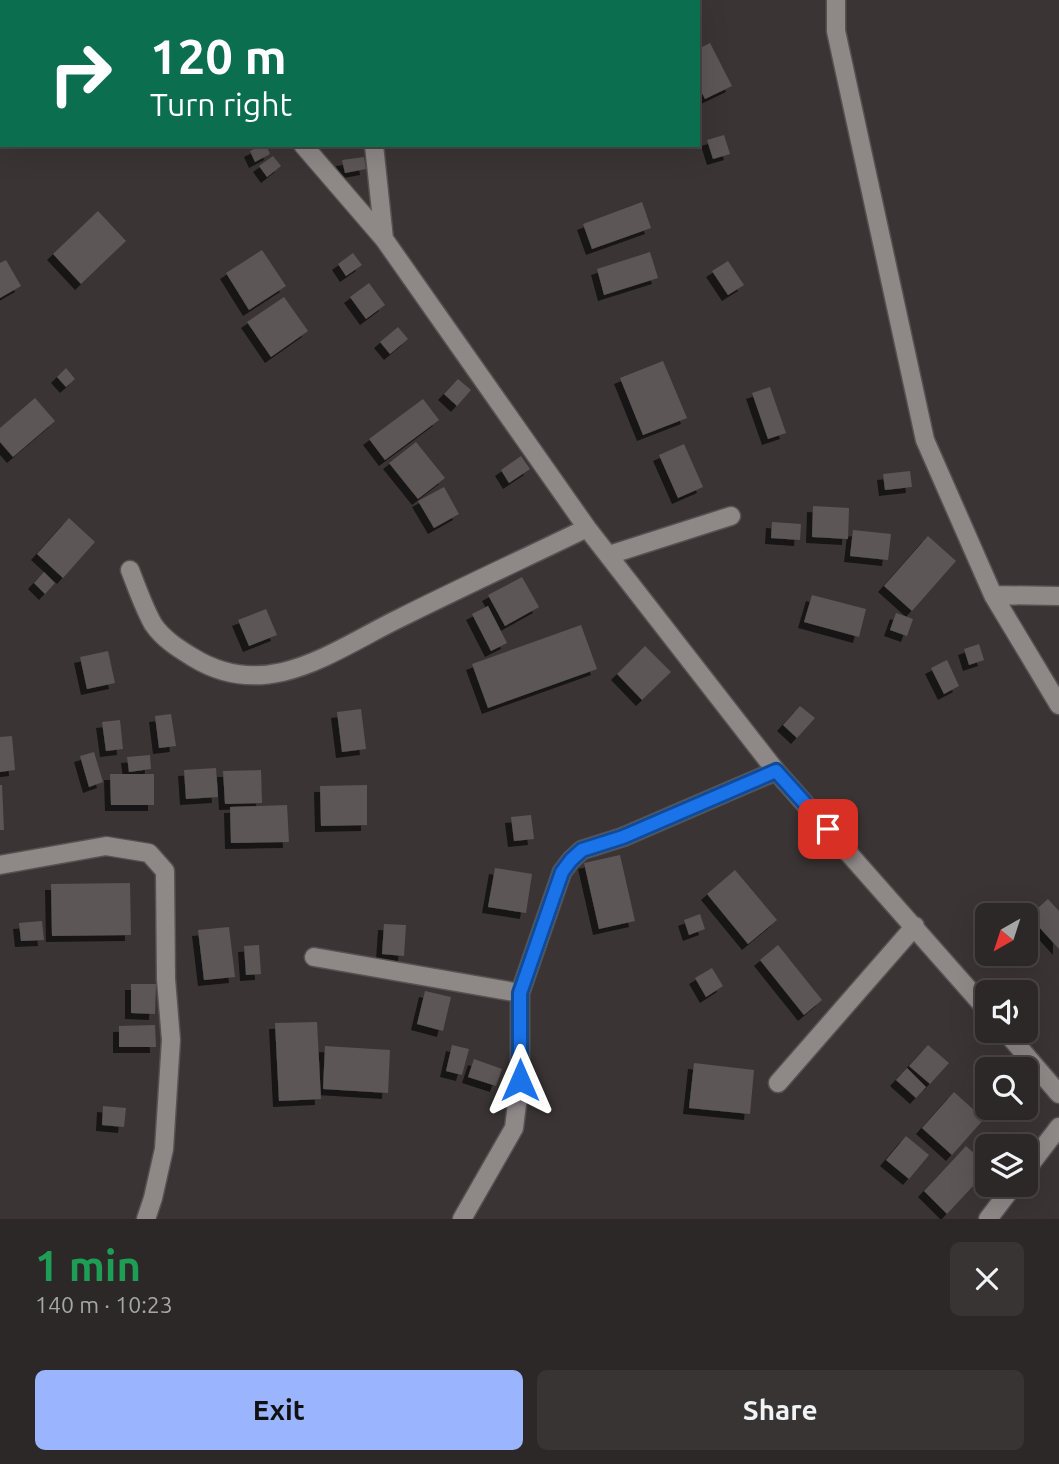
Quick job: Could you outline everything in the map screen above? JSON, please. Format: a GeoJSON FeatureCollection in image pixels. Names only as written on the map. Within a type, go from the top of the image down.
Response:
{"type":"FeatureCollection","features":[{"type":"Feature","properties":{"kind":"street"},"geometry":{"type":"LineString","coordinates":[[836,0],[836,31],[925,440],[993,595],[1059,705]]}},
{"type":"Feature","properties":{"kind":"street"},"geometry":{"type":"LineString","coordinates":[[305,147],[384,239],[587,528],[776,771],[975,996]]}},
{"type":"Feature","properties":{"kind":"street"},"geometry":{"type":"LineString","coordinates":[[374,147],[384,239]]}},
{"type":"Feature","properties":{"kind":"street"},"geometry":{"type":"LineString","coordinates":[[609,555],[731,516]]}},
{"type":"Feature","properties":{"kind":"street"},"geometry":{"type":"LineString","coordinates":[[130,570],[154,625],[173,645],[202,663],[235,674],[268,675],[294,671],[587,528]]}},
{"type":"Feature","properties":{"kind":"street"},"geometry":{"type":"LineString","coordinates":[[993,595],[1059,596]]}},
{"type":"Feature","properties":{"kind":"street"},"geometry":{"type":"LineString","coordinates":[[462,1219],[514,1128],[520,1080],[520,993],[562,872],[582,850],[623,837],[776,771]]}},
{"type":"Feature","properties":{"kind":"street"},"geometry":{"type":"LineString","coordinates":[[0,865],[106,846],[149,853],[165,871],[170,1054],[164,1149],[146,1219]]}},
{"type":"Feature","properties":{"kind":"street"},"geometry":{"type":"LineString","coordinates":[[778,1083],[915,926]]}},
{"type":"Feature","properties":{"kind":"street"},"geometry":{"type":"LineString","coordinates":[[314,957],[520,993]]}},
{"type":"Feature","properties":{"kind":"street"},"geometry":{"type":"LineString","coordinates":[[1015,1043],[1059,1094]]}},
{"type":"Feature","properties":{"kind":"street"},"geometry":{"type":"LineString","coordinates":[[1038,1154],[1059,1127]]}},
{"type":"Feature","properties":{"kind":"street"},"geometry":{"type":"LineString","coordinates":[[988,1219],[1005,1197]]}},
{"type":"Feature","properties":{"kind":"building"},"geometry":{"type":"Polygon","coordinates":[[[710,43],[732,86],[705,99],[700,89],[700,48],[710,43]]]}},
{"type":"Feature","properties":{"kind":"building"},"geometry":{"type":"Polygon","coordinates":[[[724,135],[730,154],[713,159],[707,140],[724,135]]]}},
{"type":"Feature","properties":{"kind":"building"},"geometry":{"type":"Polygon","coordinates":[[[267,147],[270,154],[255,162],[250,151],[267,147]]]}},
{"type":"Feature","properties":{"kind":"building"},"geometry":{"type":"Polygon","coordinates":[[[273,156],[281,166],[267,177],[259,166],[273,156]]]}},
{"type":"Feature","properties":{"kind":"building"},"geometry":{"type":"Polygon","coordinates":[[[364,157],[366,169],[345,173],[342,160],[364,157]]]}},
{"type":"Feature","properties":{"kind":"building"},"geometry":{"type":"Polygon","coordinates":[[[642,202],[651,228],[592,249],[583,224],[642,202]]]}},
{"type":"Feature","properties":{"kind":"building"},"geometry":{"type":"Polygon","coordinates":[[[98,211],[126,241],[81,284],[53,254],[98,211]]]}},
{"type":"Feature","properties":{"kind":"building"},"geometry":{"type":"Polygon","coordinates":[[[262,250],[286,286],[249,310],[226,273],[262,250]]]}},
{"type":"Feature","properties":{"kind":"building"},"geometry":{"type":"Polygon","coordinates":[[[650,252],[658,278],[604,295],[597,269],[650,252]]]}},
{"type":"Feature","properties":{"kind":"building"},"geometry":{"type":"Polygon","coordinates":[[[353,253],[362,265],[346,276],[338,264],[353,253]]]}},
{"type":"Feature","properties":{"kind":"building"},"geometry":{"type":"Polygon","coordinates":[[[6,260],[21,286],[0,298],[0,263],[6,260]]]}},
{"type":"Feature","properties":{"kind":"building"},"geometry":{"type":"Polygon","coordinates":[[[728,261],[744,285],[728,295],[712,271],[728,261]]]}},
{"type":"Feature","properties":{"kind":"building"},"geometry":{"type":"Polygon","coordinates":[[[369,283],[385,305],[366,319],[350,297],[369,283]]]}},
{"type":"Feature","properties":{"kind":"building"},"geometry":{"type":"Polygon","coordinates":[[[284,297],[308,331],[271,357],[247,322],[284,297]]]}},
{"type":"Feature","properties":{"kind":"building"},"geometry":{"type":"Polygon","coordinates":[[[398,327],[408,339],[390,354],[380,342],[398,327]]]}},
{"type":"Feature","properties":{"kind":"building"},"geometry":{"type":"Polygon","coordinates":[[[663,361],[687,418],[643,435],[620,378],[663,361]]]}},
{"type":"Feature","properties":{"kind":"building"},"geometry":{"type":"Polygon","coordinates":[[[66,368],[75,379],[66,387],[57,377],[66,368]]]}},
{"type":"Feature","properties":{"kind":"building"},"geometry":{"type":"Polygon","coordinates":[[[458,379],[471,390],[457,406],[444,394],[458,379]]]}},
{"type":"Feature","properties":{"kind":"building"},"geometry":{"type":"Polygon","coordinates":[[[770,387],[786,433],[768,439],[752,393],[770,387]]]}},
{"type":"Feature","properties":{"kind":"building"},"geometry":{"type":"Polygon","coordinates":[[[35,398],[55,421],[13,457],[0,442],[0,428],[35,398]]]}},
{"type":"Feature","properties":{"kind":"building"},"geometry":{"type":"Polygon","coordinates":[[[423,399],[439,420],[385,460],[369,439],[423,399]]]}},
{"type":"Feature","properties":{"kind":"building"},"geometry":{"type":"Polygon","coordinates":[[[416,442],[445,478],[418,499],[389,463],[416,442]]]}},
{"type":"Feature","properties":{"kind":"building"},"geometry":{"type":"Polygon","coordinates":[[[684,444],[703,487],[678,498],[659,455],[684,444]]]}},
{"type":"Feature","properties":{"kind":"building"},"geometry":{"type":"Polygon","coordinates":[[[521,456],[530,469],[509,483],[501,470],[521,456]]]}},
{"type":"Feature","properties":{"kind":"building"},"geometry":{"type":"Polygon","coordinates":[[[910,471],[912,487],[885,490],[883,474],[910,471]]]}},
{"type":"Feature","properties":{"kind":"building"},"geometry":{"type":"Polygon","coordinates":[[[444,487],[459,514],[434,528],[418,501],[444,487]]]}},
{"type":"Feature","properties":{"kind":"building"},"geometry":{"type":"Polygon","coordinates":[[[813,506],[849,508],[848,539],[812,537],[813,506]]]}},
{"type":"Feature","properties":{"kind":"building"},"geometry":{"type":"Polygon","coordinates":[[[69,518],[95,542],[63,578],[37,554],[69,518]]]}},
{"type":"Feature","properties":{"kind":"building"},"geometry":{"type":"Polygon","coordinates":[[[772,522],[801,524],[800,540],[771,538],[772,522]]]}},
{"type":"Feature","properties":{"kind":"building"},"geometry":{"type":"Polygon","coordinates":[[[853,530],[891,534],[888,560],[850,556],[853,530]]]}},
{"type":"Feature","properties":{"kind":"building"},"geometry":{"type":"Polygon","coordinates":[[[928,536],[956,561],[912,611],[884,586],[928,536]]]}},
{"type":"Feature","properties":{"kind":"building"},"geometry":{"type":"Polygon","coordinates":[[[44,572],[55,583],[45,594],[34,583],[44,572]]]}},
{"type":"Feature","properties":{"kind":"building"},"geometry":{"type":"Polygon","coordinates":[[[522,577],[539,607],[505,626],[488,595],[522,577]]]}},
{"type":"Feature","properties":{"kind":"building"},"geometry":{"type":"Polygon","coordinates":[[[812,595],[866,609],[859,637],[804,622],[812,595]]]}},
{"type":"Feature","properties":{"kind":"building"},"geometry":{"type":"Polygon","coordinates":[[[488,606],[507,643],[491,651],[472,614],[488,606]]]}},
{"type":"Feature","properties":{"kind":"building"},"geometry":{"type":"Polygon","coordinates":[[[266,609],[277,635],[249,646],[238,620],[266,609]]]}},
{"type":"Feature","properties":{"kind":"building"},"geometry":{"type":"Polygon","coordinates":[[[896,613],[913,619],[907,636],[890,630],[896,613]]]}},
{"type":"Feature","properties":{"kind":"building"},"geometry":{"type":"Polygon","coordinates":[[[581,625],[597,669],[488,708],[472,664],[581,625]]]}},
{"type":"Feature","properties":{"kind":"building"},"geometry":{"type":"Polygon","coordinates":[[[979,644],[984,660],[969,665],[964,649],[979,644]]]}},
{"type":"Feature","properties":{"kind":"building"},"geometry":{"type":"Polygon","coordinates":[[[645,646],[671,672],[642,700],[617,674],[645,646]]]}},
{"type":"Feature","properties":{"kind":"building"},"geometry":{"type":"Polygon","coordinates":[[[108,651],[115,683],[87,689],[80,657],[108,651]]]}},
{"type":"Feature","properties":{"kind":"building"},"geometry":{"type":"Polygon","coordinates":[[[947,660],[959,686],[944,694],[931,668],[947,660]]]}},
{"type":"Feature","properties":{"kind":"building"},"geometry":{"type":"Polygon","coordinates":[[[800,706],[815,718],[797,738],[783,725],[800,706]]]}},
{"type":"Feature","properties":{"kind":"building"},"geometry":{"type":"Polygon","coordinates":[[[361,709],[366,749],[342,752],[337,712],[361,709]]]}},
{"type":"Feature","properties":{"kind":"building"},"geometry":{"type":"Polygon","coordinates":[[[171,714],[176,746],[159,748],[155,716],[171,714]]]}},
{"type":"Feature","properties":{"kind":"building"},"geometry":{"type":"Polygon","coordinates":[[[120,720],[123,749],[106,751],[102,722],[120,720]]]}},
{"type":"Feature","properties":{"kind":"building"},"geometry":{"type":"Polygon","coordinates":[[[12,736],[15,770],[0,772],[0,737],[12,736]]]}},
{"type":"Feature","properties":{"kind":"building"},"geometry":{"type":"Polygon","coordinates":[[[94,752],[103,782],[89,787],[80,756],[94,752]]]}},
{"type":"Feature","properties":{"kind":"building"},"geometry":{"type":"Polygon","coordinates":[[[150,755],[151,769],[129,772],[127,757],[150,755]]]}},
{"type":"Feature","properties":{"kind":"building"},"geometry":{"type":"Polygon","coordinates":[[[216,768],[218,797],[186,799],[184,770],[216,768]]]}},
{"type":"Feature","properties":{"kind":"building"},"geometry":{"type":"Polygon","coordinates":[[[261,770],[262,803],[225,804],[223,771],[261,770]]]}},
{"type":"Feature","properties":{"kind":"building"},"geometry":{"type":"Polygon","coordinates":[[[110,774],[154,774],[154,805],[111,805],[110,774]]]}},
{"type":"Feature","properties":{"kind":"building"},"geometry":{"type":"Polygon","coordinates":[[[2,785],[4,830],[0,830],[2,785]]]}},
{"type":"Feature","properties":{"kind":"building"},"geometry":{"type":"Polygon","coordinates":[[[367,785],[367,825],[321,826],[320,786],[367,785]]]}},
{"type":"Feature","properties":{"kind":"building"},"geometry":{"type":"Polygon","coordinates":[[[287,805],[289,842],[231,843],[230,807],[287,805]]]}},
{"type":"Feature","properties":{"kind":"building"},"geometry":{"type":"Polygon","coordinates":[[[531,815],[534,839],[514,841],[511,817],[531,815]]]}},
{"type":"Feature","properties":{"kind":"building"},"geometry":{"type":"Polygon","coordinates":[[[620,855],[635,921],[599,929],[584,863],[620,855]]]}},
{"type":"Feature","properties":{"kind":"building"},"geometry":{"type":"Polygon","coordinates":[[[495,868],[532,874],[526,913],[488,907],[495,868]]]}},
{"type":"Feature","properties":{"kind":"building"},"geometry":{"type":"Polygon","coordinates":[[[735,870],[777,920],[748,944],[707,894],[735,870]]]}},
{"type":"Feature","properties":{"kind":"building"},"geometry":{"type":"Polygon","coordinates":[[[130,883],[131,935],[52,936],[51,884],[130,883]]]}},
{"type":"Feature","properties":{"kind":"building"},"geometry":{"type":"Polygon","coordinates":[[[1048,899],[1059,911],[1059,949],[1038,926],[1038,908],[1048,899]]]}},
{"type":"Feature","properties":{"kind":"building"},"geometry":{"type":"Polygon","coordinates":[[[700,914],[705,929],[689,935],[684,920],[700,914]]]}},
{"type":"Feature","properties":{"kind":"building"},"geometry":{"type":"Polygon","coordinates":[[[42,921],[44,940],[21,941],[19,923],[42,921]]]}},
{"type":"Feature","properties":{"kind":"building"},"geometry":{"type":"Polygon","coordinates":[[[384,924],[406,925],[404,956],[382,954],[384,924]]]}},
{"type":"Feature","properties":{"kind":"building"},"geometry":{"type":"Polygon","coordinates":[[[229,927],[235,977],[204,980],[198,930],[229,927]]]}},
{"type":"Feature","properties":{"kind":"building"},"geometry":{"type":"Polygon","coordinates":[[[259,945],[261,974],[246,975],[244,946],[259,945]]]}},
{"type":"Feature","properties":{"kind":"building"},"geometry":{"type":"Polygon","coordinates":[[[778,945],[822,1000],[804,1015],[760,960],[778,945]]]}},
{"type":"Feature","properties":{"kind":"building"},"geometry":{"type":"Polygon","coordinates":[[[712,968],[723,986],[706,997],[695,978],[712,968]]]}},
{"type":"Feature","properties":{"kind":"building"},"geometry":{"type":"Polygon","coordinates":[[[131,984],[156,984],[155,1014],[131,1013],[131,984]]]}},
{"type":"Feature","properties":{"kind":"building"},"geometry":{"type":"Polygon","coordinates":[[[425,991],[451,997],[443,1031],[417,1024],[425,991]]]}},
{"type":"Feature","properties":{"kind":"building"},"geometry":{"type":"Polygon","coordinates":[[[317,1022],[321,1099],[279,1101],[275,1023],[317,1022]]]}},
{"type":"Feature","properties":{"kind":"building"},"geometry":{"type":"Polygon","coordinates":[[[155,1025],[156,1047],[119,1047],[119,1026],[155,1025]]]}},
{"type":"Feature","properties":{"kind":"building"},"geometry":{"type":"Polygon","coordinates":[[[452,1045],[469,1049],[462,1075],[446,1071],[452,1045]]]}},
{"type":"Feature","properties":{"kind":"building"},"geometry":{"type":"Polygon","coordinates":[[[928,1045],[949,1063],[930,1084],[909,1066],[928,1045]]]}},
{"type":"Feature","properties":{"kind":"building"},"geometry":{"type":"Polygon","coordinates":[[[325,1046],[390,1050],[388,1093],[323,1089],[325,1046]]]}},
{"type":"Feature","properties":{"kind":"building"},"geometry":{"type":"Polygon","coordinates":[[[474,1059],[502,1069],[496,1086],[468,1077],[474,1059]]]}},
{"type":"Feature","properties":{"kind":"building"},"geometry":{"type":"Polygon","coordinates":[[[694,1063],[754,1070],[750,1114],[689,1108],[694,1063]]]}},
{"type":"Feature","properties":{"kind":"building"},"geometry":{"type":"Polygon","coordinates":[[[907,1068],[926,1087],[916,1098],[896,1080],[907,1068]]]}},
{"type":"Feature","properties":{"kind":"building"},"geometry":{"type":"Polygon","coordinates":[[[954,1092],[975,1111],[975,1120],[983,1120],[952,1155],[922,1128],[954,1092]]]}},
{"type":"Feature","properties":{"kind":"building"},"geometry":{"type":"Polygon","coordinates":[[[103,1106],[126,1108],[124,1127],[102,1125],[103,1106]]]}},
{"type":"Feature","properties":{"kind":"building"},"geometry":{"type":"Polygon","coordinates":[[[906,1136],[929,1155],[909,1179],[886,1160],[906,1136]]]}},
{"type":"Feature","properties":{"kind":"building"},"geometry":{"type":"Polygon","coordinates":[[[966,1146],[975,1154],[975,1184],[947,1214],[924,1191],[966,1146]]]}},
{"type":"Feature","properties":{"kind":"route"},"geometry":{"type":"LineString","coordinates":[[520,1080],[520,993],[562,872],[582,850],[623,837],[776,771],[828,829]]}}]}
